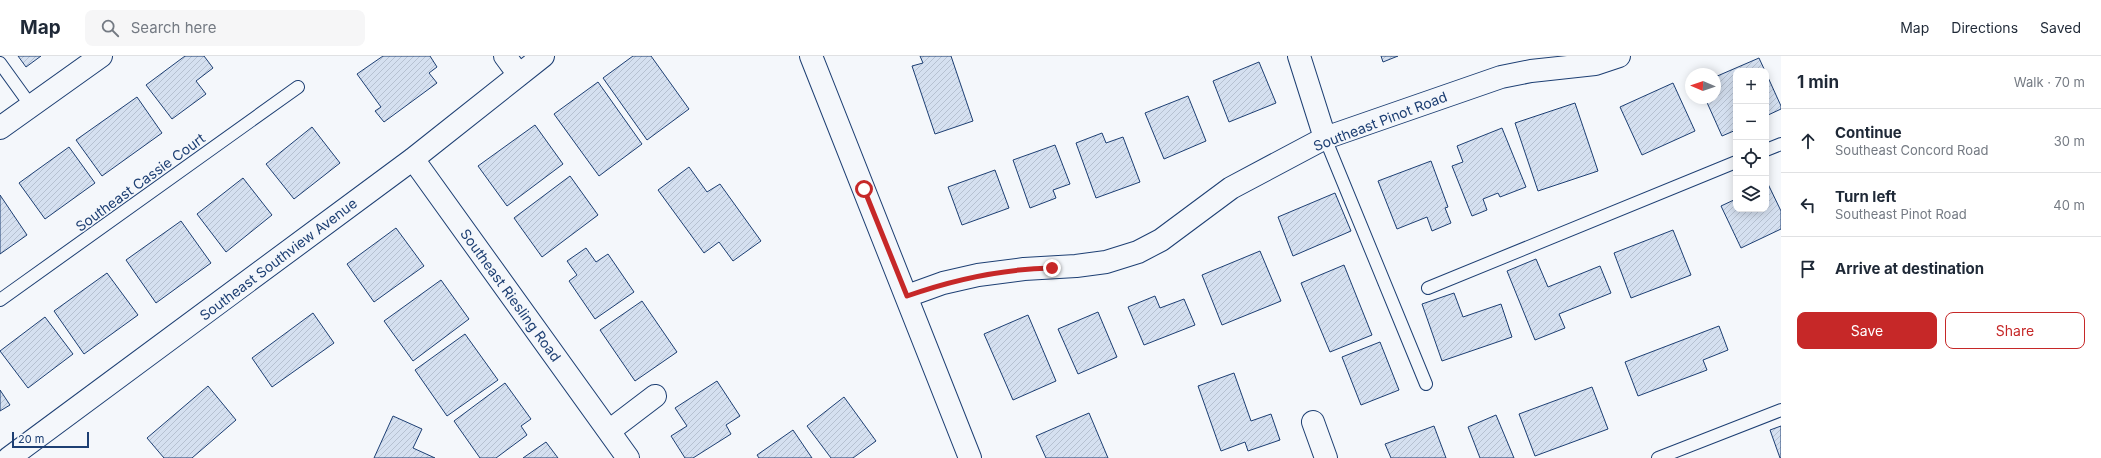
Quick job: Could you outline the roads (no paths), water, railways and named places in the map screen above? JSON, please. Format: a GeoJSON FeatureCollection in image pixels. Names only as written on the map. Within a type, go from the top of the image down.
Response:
{"type":"FeatureCollection","features":[{"type":"Feature","properties":{"kind":"street"},"geometry":{"type":"LineString","coordinates":[[0,128],[101,56]]}},
{"type":"Feature","properties":{"kind":"street"},"geometry":{"type":"LineString","coordinates":[[505,56],[519,75]]}},
{"type":"Feature","properties":{"kind":"street","name":"Southeast Southview Avenue"},"geometry":{"type":"LineString","coordinates":[[9,458],[413,159],[543,56]]}},
{"type":"Feature","properties":{"kind":"street"},"geometry":{"type":"LineString","coordinates":[[811,56],[907,296],[967,456]]}},
{"type":"Feature","properties":{"kind":"street"},"geometry":{"type":"LineString","coordinates":[[1299,56],[1326,138]]}},
{"type":"Feature","properties":{"kind":"street","name":"Southeast Pinot Road"},"geometry":{"type":"LineString","coordinates":[[907,296],[943,283],[978,275],[1024,268],[1076,266],[1106,262],[1138,252],[1161,240],[1231,188],[1326,138],[1501,77],[1530,71],[1595,64],[1619,56]]}},
{"type":"Feature","properties":{"kind":"street","name":"Southeast Riesling Road"},"geometry":{"type":"LineString","coordinates":[[413,159],[628,458]]}},
{"type":"Feature","properties":{"kind":"street"},"geometry":{"type":"LineString","coordinates":[[609,431],[655,396]]}},
{"type":"Feature","properties":{"kind":"street"},"geometry":{"type":"LineString","coordinates":[[1313,422],[1326,458]]}},
{"type":"Feature","properties":{"kind":"lane"},"geometry":{"type":"LineString","coordinates":[[0,63],[30,106]]}},
{"type":"Feature","properties":{"kind":"lane","name":"Southeast Cassie Court"},"geometry":{"type":"LineString","coordinates":[[0,300],[298,87]]}},
{"type":"Feature","properties":{"kind":"lane"},"geometry":{"type":"LineString","coordinates":[[1326,138],[1426,384]]}},
{"type":"Feature","properties":{"kind":"lane"},"geometry":{"type":"LineString","coordinates":[[1769,149],[1781,144]]}},
{"type":"Feature","properties":{"kind":"lane"},"geometry":{"type":"LineString","coordinates":[[1428,288],[1733,163]]}},
{"type":"Feature","properties":{"kind":"lane"},"geometry":{"type":"LineString","coordinates":[[1658,458],[1781,410]]}}]}
